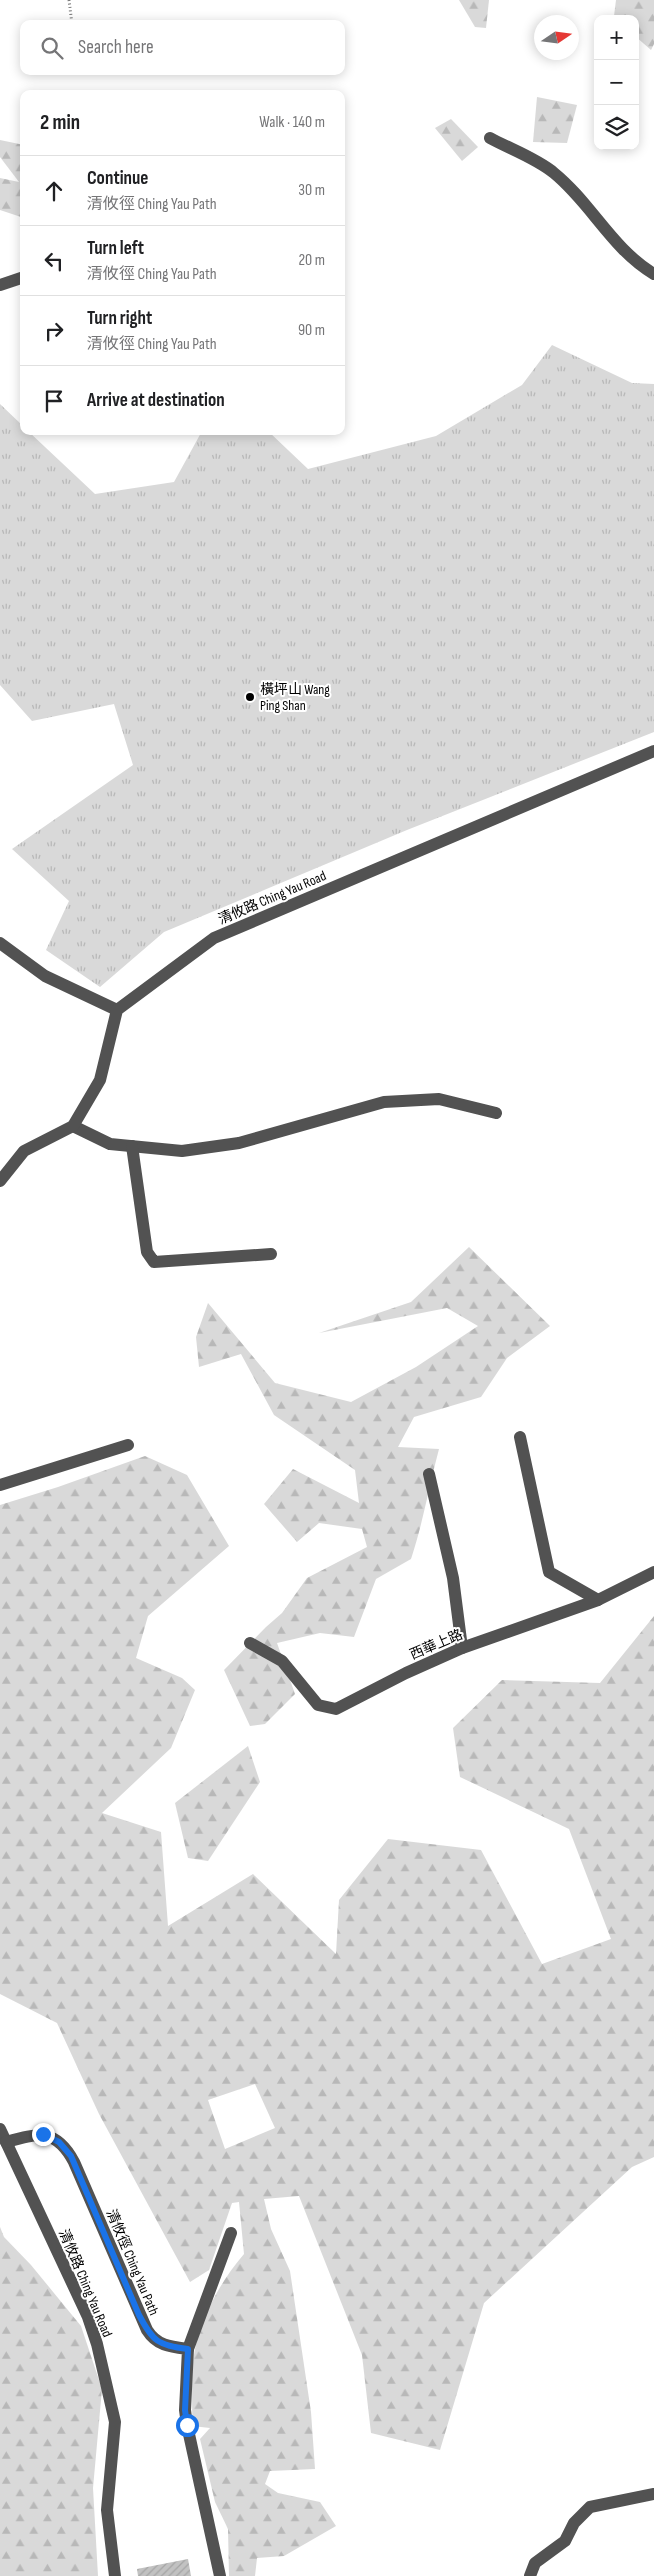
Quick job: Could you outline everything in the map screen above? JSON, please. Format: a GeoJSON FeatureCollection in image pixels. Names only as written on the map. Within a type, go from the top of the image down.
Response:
{"type":"FeatureCollection","features":[{"type":"Feature","properties":{"kind":"street"},"geometry":{"type":"LineString","coordinates":[[490,138],[553,172],[580,198],[628,254],[654,274]]}},
{"type":"Feature","properties":{"kind":"street"},"geometry":{"type":"LineString","coordinates":[[0,285],[20,278]]}},
{"type":"Feature","properties":{"kind":"street","name":"清攸路 Ching Yau Road"},"geometry":{"type":"LineString","coordinates":[[117,1010],[214,938],[654,751]]}},
{"type":"Feature","properties":{"kind":"street"},"geometry":{"type":"LineString","coordinates":[[0,943],[45,976],[117,1010],[100,1080],[73,1126],[24,1151],[0,1181]]}},
{"type":"Feature","properties":{"kind":"street"},"geometry":{"type":"LineString","coordinates":[[73,1126],[110,1144],[182,1151],[239,1143],[384,1102],[439,1099],[496,1113]]}},
{"type":"Feature","properties":{"kind":"street"},"geometry":{"type":"LineString","coordinates":[[132,1146],[147,1252],[154,1262],[271,1254]]}},
{"type":"Feature","properties":{"kind":"street"},"geometry":{"type":"LineString","coordinates":[[520,1437],[549,1572],[598,1600]]}},
{"type":"Feature","properties":{"kind":"street"},"geometry":{"type":"LineString","coordinates":[[0,1485],[128,1445]]}},
{"type":"Feature","properties":{"kind":"street"},"geometry":{"type":"LineString","coordinates":[[429,1474],[453,1578],[462,1648]]}},
{"type":"Feature","properties":{"kind":"street","name":"西華上路"},"geometry":{"type":"LineString","coordinates":[[250,1643],[282,1661],[318,1705],[336,1709],[406,1672],[462,1648],[598,1600],[654,1572]]}},
{"type":"Feature","properties":{"kind":"street","name":"清攸路 Ching Yau Road"},"geometry":{"type":"LineString","coordinates":[[0,2129],[88,2317],[97,2344],[115,2422],[107,2510],[115,2576]]}},
{"type":"Feature","properties":{"kind":"street","name":"清攸徑 Ching Yau Path"},"geometry":{"type":"LineString","coordinates":[[6,2142],[38,2134],[49,2136],[64,2146],[74,2162],[147,2330],[154,2339],[164,2346],[188,2349]]}},
{"type":"Feature","properties":{"kind":"street"},"geometry":{"type":"LineString","coordinates":[[220,2576],[185,2410],[188,2349],[231,2233]]}},
{"type":"Feature","properties":{"kind":"street"},"geometry":{"type":"LineString","coordinates":[[530,2576],[535,2564],[565,2541],[574,2523],[590,2507],[654,2494]]}},
{"type":"Feature","properties":{"kind":"path"},"geometry":{"type":"LineString","coordinates":[[69,0],[72,20]]}},
{"type":"Feature","properties":{"kind":"green space"},"geometry":{"type":"Polygon","coordinates":[[[459,0],[489,0],[486,28],[475,27],[459,0]]]}},
{"type":"Feature","properties":{"kind":"green space"},"geometry":{"type":"Polygon","coordinates":[[[616,0],[654,0],[654,44],[651,50],[639,40],[639,15],[614,15],[616,0]]]}},
{"type":"Feature","properties":{"kind":"green space"},"geometry":{"type":"Polygon","coordinates":[[[537,97],[577,105],[567,143],[533,142],[537,97]]]}},
{"type":"Feature","properties":{"kind":"green space"},"geometry":{"type":"Polygon","coordinates":[[[451,119],[478,147],[462,161],[435,128],[451,119]]]}},
{"type":"Feature","properties":{"kind":"green space"},"geometry":{"type":"Polygon","coordinates":[[[0,140],[20,144],[20,217],[0,210],[0,178],[19,182],[0,157],[0,140]]]}},
{"type":"Feature","properties":{"kind":"green space"},"geometry":{"type":"Polygon","coordinates":[[[552,345],[632,383],[654,384],[654,732],[407,830],[164,932],[100,987],[46,950],[69,901],[12,849],[133,765],[114,704],[32,721],[0,685],[0,404],[20,423],[20,435],[32,435],[95,494],[174,482],[200,435],[272,435],[308,469],[436,436],[522,385],[552,345]]]}},
{"type":"Feature","properties":{"kind":"green space"},"geometry":{"type":"Polygon","coordinates":[[[469,1247],[550,1326],[507,1358],[481,1397],[414,1417],[398,1447],[439,1449],[411,1559],[376,1579],[354,1637],[320,1633],[277,1643],[295,1694],[265,1724],[250,1726],[224,1670],[282,1613],[307,1578],[367,1547],[362,1529],[319,1523],[297,1542],[264,1504],[293,1469],[359,1503],[355,1470],[274,1415],[241,1354],[199,1367],[196,1337],[208,1303],[275,1383],[351,1402],[416,1367],[478,1326],[447,1308],[319,1333],[411,1302],[469,1247]]]}},
{"type":"Feature","properties":{"kind":"green space"},"geometry":{"type":"Polygon","coordinates":[[[145,1456],[187,1475],[229,1546],[148,1616],[136,1658],[182,1678],[195,1690],[171,1748],[102,1813],[161,1832],[168,1926],[253,1874],[336,1954],[339,1900],[388,1839],[481,1850],[542,1964],[611,1939],[569,1829],[460,1777],[453,1728],[502,1680],[600,1683],[654,1616],[654,2157],[632,2167],[484,2303],[440,2450],[371,2433],[362,2355],[299,2196],[264,2199],[271,2229],[290,2271],[311,2412],[315,2469],[270,2471],[265,2484],[278,2493],[320,2502],[336,2526],[284,2556],[257,2558],[255,2576],[229,2576],[228,2529],[215,2502],[200,2439],[210,2428],[192,2426],[193,2368],[198,2336],[220,2287],[244,2254],[239,2202],[232,2203],[209,2270],[190,2282],[99,2114],[57,2023],[0,1994],[0,1505],[58,1487],[145,1456]],[[255,2084],[208,2100],[225,2149],[275,2128],[255,2084]]]}},
{"type":"Feature","properties":{"kind":"green space"},"geometry":{"type":"Polygon","coordinates":[[[248,1746],[260,1782],[208,1861],[188,1858],[175,1803],[248,1746]]]}},
{"type":"Feature","properties":{"kind":"green space"},"geometry":{"type":"Polygon","coordinates":[[[0,2227],[4,2237],[31,2265],[81,2326],[102,2389],[93,2488],[98,2576],[0,2576],[0,2227]]]}},
{"type":"Feature","properties":{"kind":"building"},"geometry":{"type":"Polygon","coordinates":[[[188,2559],[191,2576],[138,2576],[137,2569],[188,2559]]]}},
{"type":"Feature","properties":{"kind":"place","name":"橫坪山 Wang Ping Shan"},"geometry":{"type":"Point","coordinates":[250,697]}},
{"type":"Feature","properties":{"kind":"route"},"geometry":{"type":"LineString","coordinates":[[43,2134],[59,2142],[71,2156],[139,2315],[151,2336],[164,2346],[188,2349],[185,2410],[187,2425]]}}]}
